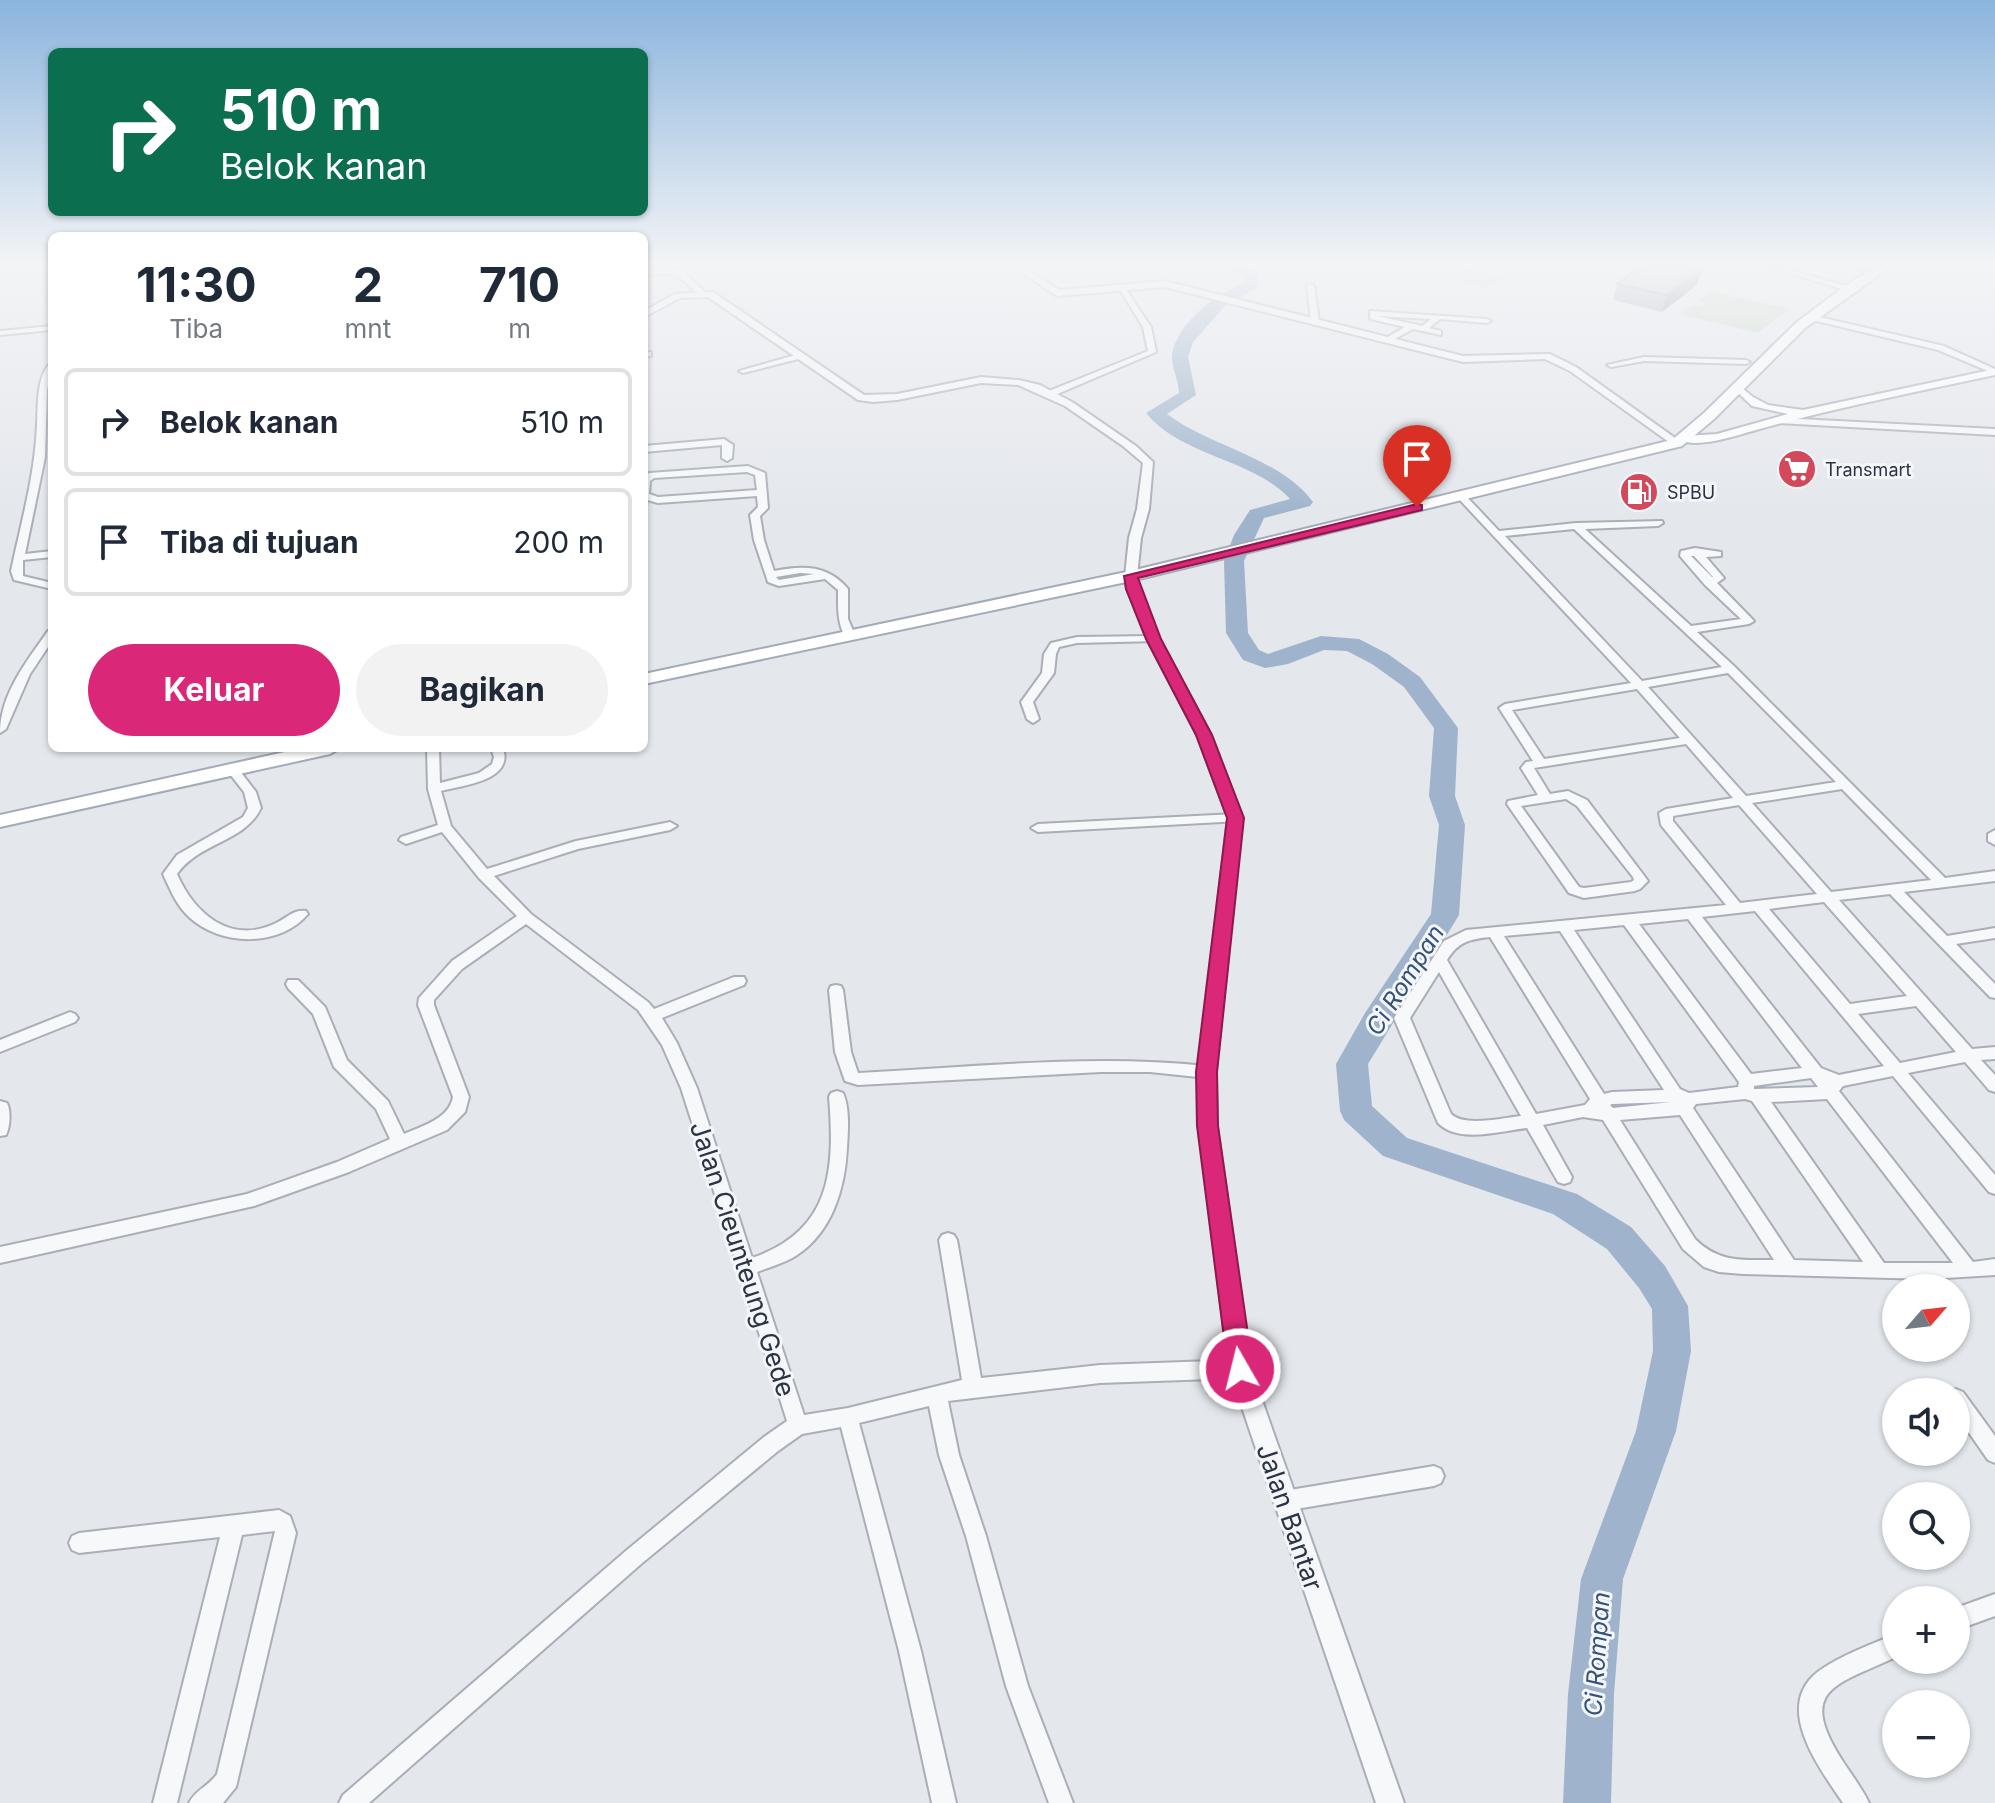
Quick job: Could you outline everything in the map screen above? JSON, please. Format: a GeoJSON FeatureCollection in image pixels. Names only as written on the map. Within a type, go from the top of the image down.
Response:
{"type":"FeatureCollection","features":[{"type":"Feature","properties":{"kind":"main road"},"geometry":{"type":"LineString","coordinates":[[1701,420],[1698,414],[1746,362],[1764,349]]}},
{"type":"Feature","properties":{"kind":"main road"},"geometry":{"type":"LineString","coordinates":[[1681,441],[1737,387],[1769,349]]}},
{"type":"Feature","properties":{"kind":"main road"},"geometry":{"type":"LineString","coordinates":[[648,678],[1131,576],[1681,441],[1717,437],[1815,410],[1995,372]]}},
{"type":"Feature","properties":{"kind":"main road"},"geometry":{"type":"LineString","coordinates":[[1737,387],[1745,399],[1756,404],[1783,410],[1815,410]]}},
{"type":"Feature","properties":{"kind":"main road"},"geometry":{"type":"LineString","coordinates":[[0,821],[311,752]]}},
{"type":"Feature","properties":{"kind":"street"},"geometry":{"type":"LineString","coordinates":[[789,349],[854,395],[870,400],[985,380],[1028,383],[1052,393],[1148,462],[1131,576]]}},
{"type":"Feature","properties":{"kind":"street"},"geometry":{"type":"LineString","coordinates":[[1052,393],[1152,352],[1151,349]]}},
{"type":"Feature","properties":{"kind":"street"},"geometry":{"type":"LineString","coordinates":[[1427,349],[1467,359],[1549,357],[1573,369],[1681,441]]}},
{"type":"Feature","properties":{"kind":"street"},"geometry":{"type":"LineString","coordinates":[[1944,349],[1995,372]]}},
{"type":"Feature","properties":{"kind":"street"},"geometry":{"type":"LineString","coordinates":[[743,371],[799,356]]}},
{"type":"Feature","properties":{"kind":"street"},"geometry":{"type":"LineString","coordinates":[[1611,365],[1644,359],[1746,362]]}},
{"type":"Feature","properties":{"kind":"street"},"geometry":{"type":"LineString","coordinates":[[48,375],[43,389],[40,454],[18,578],[48,585]]}},
{"type":"Feature","properties":{"kind":"street"},"geometry":{"type":"LineString","coordinates":[[1779,421],[1995,432]]}},
{"type":"Feature","properties":{"kind":"street"},"geometry":{"type":"LineString","coordinates":[[648,449],[724,442],[728,445],[727,458]]}},
{"type":"Feature","properties":{"kind":"street"},"geometry":{"type":"LineString","coordinates":[[40,454],[48,453]]}},
{"type":"Feature","properties":{"kind":"street"},"geometry":{"type":"LineString","coordinates":[[648,479],[659,474],[753,469],[760,473],[763,508],[755,515],[770,575],[810,568],[828,575],[843,589],[843,619],[849,635]]}},
{"type":"Feature","properties":{"kind":"street"},"geometry":{"type":"LineString","coordinates":[[648,498],[762,493]]}},
{"type":"Feature","properties":{"kind":"street"},"geometry":{"type":"LineString","coordinates":[[1462,497],[1639,684],[1995,1086]]}},
{"type":"Feature","properties":{"kind":"street"},"geometry":{"type":"LineString","coordinates":[[1497,534],[1576,526],[1658,523]]}},
{"type":"Feature","properties":{"kind":"street"},"geometry":{"type":"LineString","coordinates":[[1576,526],[1731,669],[1942,883]]}},
{"type":"Feature","properties":{"kind":"street"},"geometry":{"type":"LineString","coordinates":[[1688,630],[1749,621],[1685,556],[1685,553],[1695,551],[1717,554]]}},
{"type":"Feature","properties":{"kind":"street"},"geometry":{"type":"LineString","coordinates":[[21,557],[48,554]]}},
{"type":"Feature","properties":{"kind":"street","name":"Jalan Bantar"},"geometry":{"type":"LineString","coordinates":[[1131,576],[1153,639],[1204,735],[1235,818],[1207,1072],[1208,1126],[1240,1369],[1390,1803]]}},
{"type":"Feature","properties":{"kind":"street"},"geometry":{"type":"LineString","coordinates":[[0,729],[24,674],[48,639]]}},
{"type":"Feature","properties":{"kind":"street"},"geometry":{"type":"LineString","coordinates":[[1033,719],[1027,702],[1048,673],[1050,654],[1055,645],[1077,640],[1153,639]]}},
{"type":"Feature","properties":{"kind":"street"},"geometry":{"type":"LineString","coordinates":[[1540,762],[1505,708],[1731,669]]}},
{"type":"Feature","properties":{"kind":"street"},"geometry":{"type":"LineString","coordinates":[[1546,798],[1527,768],[1540,762],[1688,740]]}},
{"type":"Feature","properties":{"kind":"street","name":"Jalan Cieunteung Gede"},"geometry":{"type":"LineString","coordinates":[[433,752],[434,789],[445,827],[484,875],[526,917],[653,1016],[671,1045],[798,1425],[848,1417],[973,1387],[1100,1374],[1240,1369]]}},
{"type":"Feature","properties":{"kind":"street"},"geometry":{"type":"LineString","coordinates":[[434,789],[489,773],[498,766],[498,752]]}},
{"type":"Feature","properties":{"kind":"street"},"geometry":{"type":"LineString","coordinates":[[232,769],[251,788],[255,801],[252,815],[240,829],[192,847],[177,859],[170,874],[176,893],[208,927],[229,935],[266,932],[287,926],[301,914]]}},
{"type":"Feature","properties":{"kind":"street"},"geometry":{"type":"LineString","coordinates":[[1737,909],[1666,822],[1666,813],[1844,785]]}},
{"type":"Feature","properties":{"kind":"street"},"geometry":{"type":"LineString","coordinates":[[1568,795],[1582,803],[1639,876],[1640,885],[1584,893],[1569,886],[1513,806],[1518,801],[1546,798],[1568,795]]}},
{"type":"Feature","properties":{"kind":"street"},"geometry":{"type":"LineString","coordinates":[[1038,828],[1235,818]]}},
{"type":"Feature","properties":{"kind":"street"},"geometry":{"type":"LineString","coordinates":[[484,875],[582,842],[670,826]]}},
{"type":"Feature","properties":{"kind":"street"},"geometry":{"type":"LineString","coordinates":[[406,840],[445,827]]}},
{"type":"Feature","properties":{"kind":"street"},"geometry":{"type":"LineString","coordinates":[[1995,834],[1995,841]]}},
{"type":"Feature","properties":{"kind":"street"},"geometry":{"type":"LineString","coordinates":[[1995,876],[1737,909],[1456,938],[1402,1018],[1444,1118],[1451,1125],[1466,1128],[1532,1121],[1583,1111],[1609,1115],[1750,1090],[1833,1087],[1968,1055],[1995,1053]]}},
{"type":"Feature","properties":{"kind":"street"},"geometry":{"type":"LineString","coordinates":[[1894,890],[1994,991]]}},
{"type":"Feature","properties":{"kind":"street"},"geometry":{"type":"LineString","coordinates":[[1759,906],[1995,1187]]}},
{"type":"Feature","properties":{"kind":"street"},"geometry":{"type":"LineString","coordinates":[[1692,914],[1814,1072],[1833,1087],[1968,1269]]}},
{"type":"Feature","properties":{"kind":"street"},"geometry":{"type":"LineString","coordinates":[[0,1255],[248,1201],[401,1144],[441,1125],[459,1108],[461,1097],[426,1005],[434,989],[457,965],[526,917]]}},
{"type":"Feature","properties":{"kind":"street"},"geometry":{"type":"LineString","coordinates":[[1629,921],[1879,1270]]}},
{"type":"Feature","properties":{"kind":"street"},"geometry":{"type":"LineString","coordinates":[[1565,927],[1683,1100],[1789,1267]]}},
{"type":"Feature","properties":{"kind":"street"},"geometry":{"type":"LineString","coordinates":[[1494,932],[1696,1252],[1716,1264],[1879,1270],[1995,1267]]}},
{"type":"Feature","properties":{"kind":"street"},"geometry":{"type":"LineString","coordinates":[[1944,941],[1995,933]]}},
{"type":"Feature","properties":{"kind":"street"},"geometry":{"type":"LineString","coordinates":[[1440,961],[1564,1177]]}},
{"type":"Feature","properties":{"kind":"street"},"geometry":{"type":"LineString","coordinates":[[653,1016],[739,981]]}},
{"type":"Feature","properties":{"kind":"street"},"geometry":{"type":"LineString","coordinates":[[293,984],[320,1011],[340,1063],[382,1105],[401,1144]]}},
{"type":"Feature","properties":{"kind":"street"},"geometry":{"type":"LineString","coordinates":[[836,990],[843,1052],[851,1077],[858,1079],[1101,1066],[1150,1066],[1207,1072]]}},
{"type":"Feature","properties":{"kind":"street"},"geometry":{"type":"LineString","coordinates":[[1846,1010],[1919,1000]]}},
{"type":"Feature","properties":{"kind":"street"},"geometry":{"type":"LineString","coordinates":[[0,1046],[70,1018]]}},
{"type":"Feature","properties":{"kind":"street"},"geometry":{"type":"LineString","coordinates":[[1750,1090],[1814,1072]]}},
{"type":"Feature","properties":{"kind":"street"},"geometry":{"type":"LineString","coordinates":[[746,1268],[792,1249],[824,1217],[838,1167],[840,1126],[837,1097]]}},
{"type":"Feature","properties":{"kind":"street"},"geometry":{"type":"LineString","coordinates":[[1583,1111],[1600,1099],[1683,1100]]}},
{"type":"Feature","properties":{"kind":"street"},"geometry":{"type":"LineString","coordinates":[[0,1130],[1,1107]]}},
{"type":"Feature","properties":{"kind":"street"},"geometry":{"type":"LineString","coordinates":[[948,1240],[973,1387]]}},
{"type":"Feature","properties":{"kind":"street"},"geometry":{"type":"LineString","coordinates":[[937,1395],[949,1455],[976,1536],[1017,1686],[1061,1803]]}},
{"type":"Feature","properties":{"kind":"street"},"geometry":{"type":"LineString","coordinates":[[848,1417],[903,1622],[944,1803]]}},
{"type":"Feature","properties":{"kind":"street"},"geometry":{"type":"LineString","coordinates":[[1970,1418],[1995,1453]]}},
{"type":"Feature","properties":{"kind":"street"},"geometry":{"type":"LineString","coordinates":[[351,1803],[634,1557],[798,1425]]}},
{"type":"Feature","properties":{"kind":"street"},"geometry":{"type":"LineString","coordinates":[[1284,1501],[1434,1476]]}},
{"type":"Feature","properties":{"kind":"street"},"geometry":{"type":"LineString","coordinates":[[79,1543],[279,1520],[286,1533],[228,1779],[219,1792],[201,1803]]}},
{"type":"Feature","properties":{"kind":"street"},"geometry":{"type":"LineString","coordinates":[[165,1803],[233,1527]]}},
{"type":"Feature","properties":{"kind":"street"},"geometry":{"type":"LineString","coordinates":[[1970,1614],[1995,1605]]}},
{"type":"Feature","properties":{"kind":"street"},"geometry":{"type":"LineString","coordinates":[[1857,1803],[1815,1735],[1810,1712],[1812,1699],[1821,1683],[1882,1652]]}},
{"type":"Feature","properties":{"kind":"waterway","name":"Ci Rompan"},"geometry":{"type":"LineString","coordinates":[[1182,349],[1180,357],[1187,395],[1155,413],[1171,426],[1276,480],[1303,502],[1257,514],[1244,535],[1234,561],[1237,633],[1251,655],[1265,661],[1280,659],[1321,643],[1351,644],[1380,659],[1412,682],[1446,728],[1442,796],[1452,825],[1445,915],[1376,1021],[1352,1064],[1356,1111],[1395,1147],[1565,1204],[1619,1238],[1652,1277],[1670,1306],[1672,1351],[1656,1431],[1602,1579],[1591,1694],[1587,1803]]}},
{"type":"Feature","properties":{"kind":"place","name":"Transmart"},"geometry":{"type":"Point","coordinates":[1797,469]}},
{"type":"Feature","properties":{"kind":"place","name":"SPBU"},"geometry":{"type":"Point","coordinates":[1639,492]}},
{"type":"Feature","properties":{"kind":"route"},"geometry":{"type":"LineString","coordinates":[[1240,1369],[1208,1126],[1207,1072],[1235,818],[1204,735],[1153,639],[1131,576],[1417,507]]}}]}
